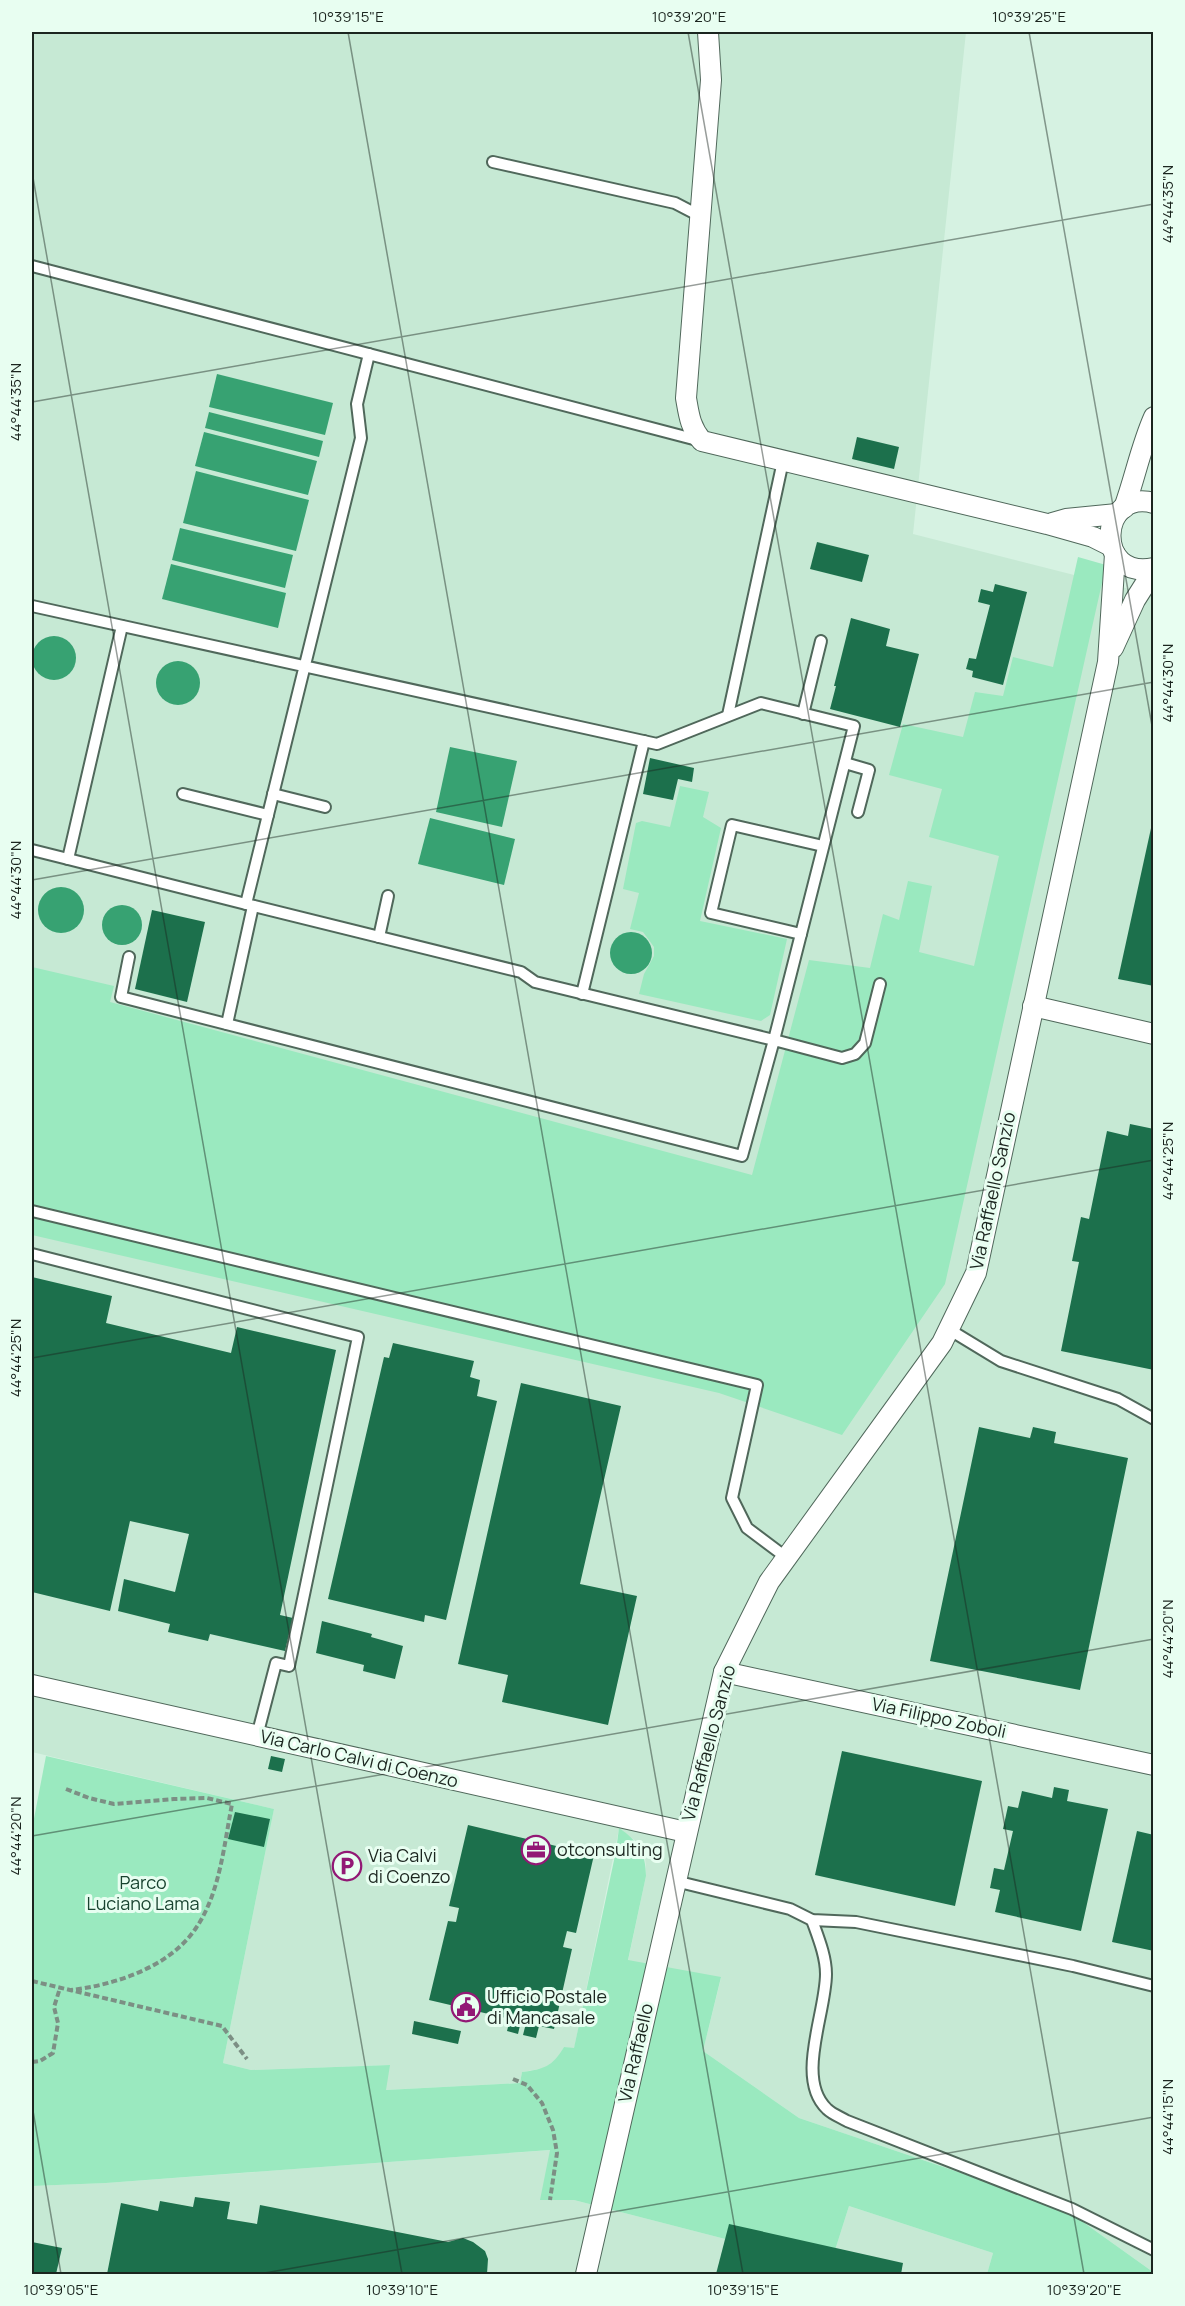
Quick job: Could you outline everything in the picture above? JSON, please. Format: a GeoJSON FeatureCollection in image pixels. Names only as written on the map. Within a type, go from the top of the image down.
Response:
{"type":"FeatureCollection","features":[{"type":"Feature","properties":{"kind":"street"},"geometry":{"type":"LineString","coordinates":[[708,32],[711,80],[686,398],[690,426],[702,441],[1047,524],[1094,537],[1113,550]]}},
{"type":"Feature","properties":{"kind":"street","name":"Via Raffaello Sanzio"},"geometry":{"type":"LineString","coordinates":[[686,1832],[724,1672],[769,1582],[950,1330],[976,1273],[1108,662],[1113,550],[1110,529],[1132,485],[1144,440],[1154,417]]}},
{"type":"Feature","properties":{"kind":"street"},"geometry":{"type":"LineString","coordinates":[[1047,524],[1120,511],[1139,502],[1154,503]]}},
{"type":"Feature","properties":{"kind":"street","name":"Via Raffaello Sanzio"},"geometry":{"type":"LineString","coordinates":[[1113,550],[1120,561],[1136,569],[1154,569]]}},
{"type":"Feature","properties":{"kind":"street","name":"Via Raffaello Sanzio"},"geometry":{"type":"LineString","coordinates":[[1108,662],[1135,600],[1154,569]]}},
{"type":"Feature","properties":{"kind":"street"},"geometry":{"type":"LineString","coordinates":[[1033,1006],[1154,1034]]}},
{"type":"Feature","properties":{"kind":"street","name":"Via Filippo Zoboli"},"geometry":{"type":"LineString","coordinates":[[724,1672],[1154,1765]]}},
{"type":"Feature","properties":{"kind":"street","name":"Via Carlo Calvi di Coenzo"},"geometry":{"type":"LineString","coordinates":[[32,1687],[686,1832]]}},
{"type":"Feature","properties":{"kind":"street","name":"Via Raffaello"},"geometry":{"type":"LineString","coordinates":[[586,2274],[686,1832]]}},
{"type":"Feature","properties":{"kind":"lane"},"geometry":{"type":"LineString","coordinates":[[493,162],[675,203],[700,216]]}},
{"type":"Feature","properties":{"kind":"lane"},"geometry":{"type":"LineString","coordinates":[[32,266],[702,441]]}},
{"type":"Feature","properties":{"kind":"lane"},"geometry":{"type":"LineString","coordinates":[[227,1024],[268,815],[361,438],[357,404],[369,354]]}},
{"type":"Feature","properties":{"kind":"lane"},"geometry":{"type":"LineString","coordinates":[[728,716],[783,461]]}},
{"type":"Feature","properties":{"kind":"lane"},"geometry":{"type":"LineString","coordinates":[[32,606],[657,744],[761,703],[854,726],[742,1156],[121,997],[129,957]]}},
{"type":"Feature","properties":{"kind":"lane"},"geometry":{"type":"LineString","coordinates":[[68,859],[122,626]]}},
{"type":"Feature","properties":{"kind":"lane"},"geometry":{"type":"LineString","coordinates":[[803,714],[821,641]]}},
{"type":"Feature","properties":{"kind":"lane"},"geometry":{"type":"LineString","coordinates":[[582,994],[644,741]]}},
{"type":"Feature","properties":{"kind":"lane"},"geometry":{"type":"LineString","coordinates":[[844,764],[868,770],[858,812]]}},
{"type":"Feature","properties":{"kind":"lane"},"geometry":{"type":"LineString","coordinates":[[183,794],[268,815]]}},
{"type":"Feature","properties":{"kind":"lane"},"geometry":{"type":"LineString","coordinates":[[273,794],[325,807]]}},
{"type":"Feature","properties":{"kind":"lane"},"geometry":{"type":"LineString","coordinates":[[801,934],[711,913],[732,825],[823,846]]}},
{"type":"Feature","properties":{"kind":"lane"},"geometry":{"type":"LineString","coordinates":[[32,850],[521,972],[535,982],[842,1058],[855,1053],[865,1043],[880,984]]}},
{"type":"Feature","properties":{"kind":"lane"},"geometry":{"type":"LineString","coordinates":[[378,937],[388,896]]}},
{"type":"Feature","properties":{"kind":"lane"},"geometry":{"type":"LineString","coordinates":[[32,1211],[757,1385],[732,1498],[747,1528],[787,1558]]}},
{"type":"Feature","properties":{"kind":"lane"},"geometry":{"type":"LineString","coordinates":[[32,1254],[358,1337],[289,1666],[276,1663],[257,1736]]}},
{"type":"Feature","properties":{"kind":"lane"},"geometry":{"type":"LineString","coordinates":[[950,1330],[1001,1361],[1118,1399],[1154,1419]]}},
{"type":"Feature","properties":{"kind":"lane"},"geometry":{"type":"LineString","coordinates":[[675,1881],[790,1909],[813,1920],[856,1922],[1072,1966],[1154,1986]]}},
{"type":"Feature","properties":{"kind":"lane"},"geometry":{"type":"LineString","coordinates":[[813,1920],[826,1974],[812,2073],[814,2091],[827,2110],[847,2121],[1072,2209],[1154,2250]]}},
{"type":"Feature","properties":{"kind":"path"},"geometry":{"type":"LineString","coordinates":[[66,1789],[114,1804],[196,1798],[207,1798],[232,1804],[218,1874],[209,1901],[196,1928],[180,1946],[150,1967],[98,1987],[71,1990]]}},
{"type":"Feature","properties":{"kind":"path"},"geometry":{"type":"LineString","coordinates":[[32,1982],[222,2026],[247,2059]]}},
{"type":"Feature","properties":{"kind":"path"},"geometry":{"type":"LineString","coordinates":[[32,2062],[40,2061],[53,2053],[58,2023],[54,2007],[60,1988]]}},
{"type":"Feature","properties":{"kind":"path"},"geometry":{"type":"LineString","coordinates":[[513,2079],[527,2085],[542,2103],[553,2130],[557,2153],[550,2200]]}},
{"type":"Feature","properties":{"kind":"shaded area"},"geometry":{"type":"Polygon","coordinates":[[[32,32],[966,32],[913,534],[1153,595],[1153,2272],[1076,2217],[1017,2192],[799,2118],[703,2051],[721,1978],[628,1961],[646,1867],[645,1858],[637,1842],[619,1829],[574,2049],[564,2047],[558,2057],[546,2068],[522,2072],[520,2083],[385,2090],[389,2065],[251,2070],[223,2063],[274,1809],[32,1752],[32,32]]]}},
{"type":"Feature","properties":{"kind":"shaded area"},"geometry":{"type":"Polygon","coordinates":[[[217,374],[333,403],[325,435],[209,407],[217,374]]]}},
{"type":"Feature","properties":{"kind":"shaded area"},"geometry":{"type":"Polygon","coordinates":[[[209,412],[323,441],[319,457],[205,428],[209,412]]]}},
{"type":"Feature","properties":{"kind":"shaded area"},"geometry":{"type":"Polygon","coordinates":[[[204,432],[317,461],[308,495],[195,466],[204,432]]]}},
{"type":"Feature","properties":{"kind":"shaded area"},"geometry":{"type":"Polygon","coordinates":[[[196,471],[309,500],[296,551],[183,523],[196,471]]]}},
{"type":"Feature","properties":{"kind":"shaded area"},"geometry":{"type":"Polygon","coordinates":[[[180,528],[293,555],[285,588],[172,560],[180,528]]]}},
{"type":"Feature","properties":{"kind":"shaded area"},"geometry":{"type":"Polygon","coordinates":[[[171,564],[286,593],[278,628],[162,599],[171,564]]]}},
{"type":"Feature","properties":{"kind":"shaded area"},"geometry":{"type":"Polygon","coordinates":[[[54,636],[70,642],[76,658],[70,674],[54,680],[38,674],[32,658],[38,642],[54,636]]]}},
{"type":"Feature","properties":{"kind":"shaded area"},"geometry":{"type":"Polygon","coordinates":[[[178,661],[193,668],[200,683],[193,698],[178,705],[163,698],[156,683],[163,668],[178,661]]]}},
{"type":"Feature","properties":{"kind":"shaded area"},"geometry":{"type":"Polygon","coordinates":[[[450,747],[517,761],[502,827],[436,812],[450,747]]]}},
{"type":"Feature","properties":{"kind":"shaded area"},"geometry":{"type":"Polygon","coordinates":[[[430,818],[515,839],[504,885],[418,864],[430,818]]]}},
{"type":"Feature","properties":{"kind":"shaded area"},"geometry":{"type":"Polygon","coordinates":[[[61,887],[77,894],[84,910],[77,926],[61,933],[45,926],[38,910],[45,894],[61,887]]]}},
{"type":"Feature","properties":{"kind":"shaded area"},"geometry":{"type":"Polygon","coordinates":[[[122,905],[130,906],[136,911],[141,917],[141,933],[136,939],[130,944],[122,945],[114,944],[108,939],[103,933],[102,925],[103,917],[108,911],[114,906],[122,905]]]}},
{"type":"Feature","properties":{"kind":"shaded area"},"geometry":{"type":"Polygon","coordinates":[[[631,932],[639,933],[646,938],[651,945],[651,961],[646,968],[639,973],[631,974],[623,973],[616,968],[611,961],[610,953],[611,945],[616,938],[623,933],[631,932]]]}},
{"type":"Feature","properties":{"kind":"shaded area"},"geometry":{"type":"Polygon","coordinates":[[[551,2150],[541,2200],[574,2200],[830,2266],[849,2206],[993,2253],[987,2274],[32,2274],[32,2186],[106,2183],[551,2150]]]}},
{"type":"Feature","properties":{"kind":"green space"},"geometry":{"type":"Polygon","coordinates":[[[1078,557],[1106,565],[945,1284],[842,1435],[719,1393],[32,1235],[32,967],[114,986],[110,1002],[752,1175],[809,960],[870,968],[883,914],[899,920],[908,881],[932,886],[919,952],[974,966],[999,856],[929,837],[942,789],[889,775],[903,724],[963,737],[975,692],[1003,696],[1013,657],[1053,667],[1078,557]]]}},
{"type":"Feature","properties":{"kind":"green space"},"geometry":{"type":"Polygon","coordinates":[[[680,786],[709,792],[703,817],[721,828],[700,921],[787,939],[770,1015],[761,1021],[639,994],[644,974],[654,956],[654,947],[643,932],[630,929],[639,893],[623,889],[636,823],[642,821],[670,827],[680,786]]]}},
{"type":"Feature","properties":{"kind":"green space","name":"Parco Luciano Lama"},"geometry":{"type":"Polygon","coordinates":[[[46,1756],[274,1809],[223,2063],[251,2070],[390,2065],[386,2090],[520,2083],[522,2072],[547,2066],[564,2047],[574,2048],[619,1828],[640,1848],[646,1868],[628,1960],[721,1977],[703,2051],[799,2118],[1017,2192],[1076,2217],[1153,2274],[987,2274],[993,2253],[849,2206],[830,2266],[574,2200],[540,2200],[550,2150],[106,2183],[32,2186],[32,1829],[46,1756]]]}},
{"type":"Feature","properties":{"kind":"building"},"geometry":{"type":"Polygon","coordinates":[[[857,437],[899,447],[894,469],[852,459],[857,437]]]}},
{"type":"Feature","properties":{"kind":"building"},"geometry":{"type":"Polygon","coordinates":[[[817,542],[869,555],[862,582],[810,569],[817,542]]]}},
{"type":"Feature","properties":{"kind":"building"},"geometry":{"type":"Polygon","coordinates":[[[995,584],[1027,592],[1003,685],[972,677],[973,671],[966,669],[969,658],[976,659],[990,605],[978,602],[981,589],[993,592],[995,584]]]}},
{"type":"Feature","properties":{"kind":"building"},"geometry":{"type":"Polygon","coordinates":[[[851,618],[890,629],[886,646],[919,654],[900,727],[830,709],[851,618]]]}},
{"type":"Feature","properties":{"kind":"building"},"geometry":{"type":"Polygon","coordinates":[[[650,758],[694,768],[692,782],[678,779],[673,800],[643,794],[650,758]]]}},
{"type":"Feature","properties":{"kind":"building"},"geometry":{"type":"Polygon","coordinates":[[[1154,819],[1154,986],[1118,979],[1154,819]]]}},
{"type":"Feature","properties":{"kind":"building"},"geometry":{"type":"Polygon","coordinates":[[[152,910],[205,922],[187,1002],[135,989],[152,910]]]}},
{"type":"Feature","properties":{"kind":"building"},"geometry":{"type":"Polygon","coordinates":[[[1130,1124],[1154,1129],[1154,1370],[1061,1351],[1079,1262],[1072,1261],[1081,1217],[1089,1219],[1107,1131],[1128,1136],[1130,1124]]]}},
{"type":"Feature","properties":{"kind":"building"},"geometry":{"type":"Polygon","coordinates":[[[32,1277],[112,1296],[106,1323],[231,1353],[237,1327],[336,1350],[280,1615],[293,1618],[285,1651],[210,1634],[208,1641],[168,1632],[170,1624],[118,1611],[124,1579],[175,1592],[189,1534],[130,1521],[110,1611],[32,1592],[32,1277]]]}},
{"type":"Feature","properties":{"kind":"building"},"geometry":{"type":"Polygon","coordinates":[[[393,1343],[474,1361],[470,1377],[480,1380],[477,1396],[497,1401],[446,1620],[425,1615],[424,1622],[328,1599],[384,1357],[389,1358],[393,1343]]]}},
{"type":"Feature","properties":{"kind":"building"},"geometry":{"type":"Polygon","coordinates":[[[521,1383],[621,1406],[580,1584],[637,1596],[608,1725],[502,1702],[508,1675],[458,1664],[521,1383]]]}},
{"type":"Feature","properties":{"kind":"building"},"geometry":{"type":"Polygon","coordinates":[[[979,1427],[1030,1438],[1033,1427],[1056,1432],[1054,1443],[1128,1458],[1080,1690],[930,1661],[979,1427]]]}},
{"type":"Feature","properties":{"kind":"building"},"geometry":{"type":"Polygon","coordinates":[[[322,1621],[372,1634],[371,1637],[403,1646],[395,1679],[363,1671],[364,1665],[316,1653],[322,1621]]]}},
{"type":"Feature","properties":{"kind":"building"},"geometry":{"type":"Polygon","coordinates":[[[842,1751],[982,1781],[955,1906],[815,1875],[842,1751]]]}},
{"type":"Feature","properties":{"kind":"building"},"geometry":{"type":"Polygon","coordinates":[[[271,1756],[285,1759],[282,1772],[268,1769],[271,1756]]]}},
{"type":"Feature","properties":{"kind":"building"},"geometry":{"type":"Polygon","coordinates":[[[1054,1787],[1069,1790],[1067,1801],[1108,1809],[1081,1931],[995,1912],[1000,1890],[990,1888],[994,1868],[1004,1870],[1013,1831],[1003,1829],[1008,1806],[1018,1808],[1022,1791],[1052,1798],[1054,1787]]]}},
{"type":"Feature","properties":{"kind":"building"},"geometry":{"type":"Polygon","coordinates":[[[235,1812],[270,1819],[264,1847],[228,1839],[235,1812]]]}},
{"type":"Feature","properties":{"kind":"building"},"geometry":{"type":"Polygon","coordinates":[[[468,1825],[594,1855],[576,1933],[567,1931],[563,1947],[572,1949],[554,2029],[539,2026],[536,2038],[523,2035],[526,2023],[521,2021],[518,2034],[507,2031],[510,2019],[429,2000],[448,1921],[456,1922],[459,1908],[449,1906],[468,1825]]]}},
{"type":"Feature","properties":{"kind":"building"},"geometry":{"type":"Polygon","coordinates":[[[1137,1831],[1154,1835],[1154,1951],[1112,1942],[1137,1831]]]}},
{"type":"Feature","properties":{"kind":"building"},"geometry":{"type":"Polygon","coordinates":[[[414,2021],[461,2031],[458,2044],[412,2034],[414,2021]]]}},
{"type":"Feature","properties":{"kind":"building"},"geometry":{"type":"Polygon","coordinates":[[[195,2197],[230,2202],[227,2219],[257,2224],[260,2205],[448,2242],[463,2238],[485,2251],[488,2259],[487,2274],[107,2274],[121,2203],[158,2211],[160,2201],[193,2207],[195,2197]]]}},
{"type":"Feature","properties":{"kind":"building"},"geometry":{"type":"Polygon","coordinates":[[[729,2224],[903,2263],[901,2274],[716,2274],[729,2224]]]}},
{"type":"Feature","properties":{"kind":"building"},"geometry":{"type":"Polygon","coordinates":[[[32,2242],[62,2248],[56,2274],[32,2274],[32,2242]]]}},
{"type":"Feature","properties":{"kind":"place","name":"otconsulting"},"geometry":{"type":"Point","coordinates":[536,1850]}},
{"type":"Feature","properties":{"kind":"place","name":"Via Calvi di Coenzo"},"geometry":{"type":"Point","coordinates":[347,1866]}},
{"type":"Feature","properties":{"kind":"place","name":"Ufficio Postale di Mancasale"},"geometry":{"type":"Point","coordinates":[466,2007]}}]}
